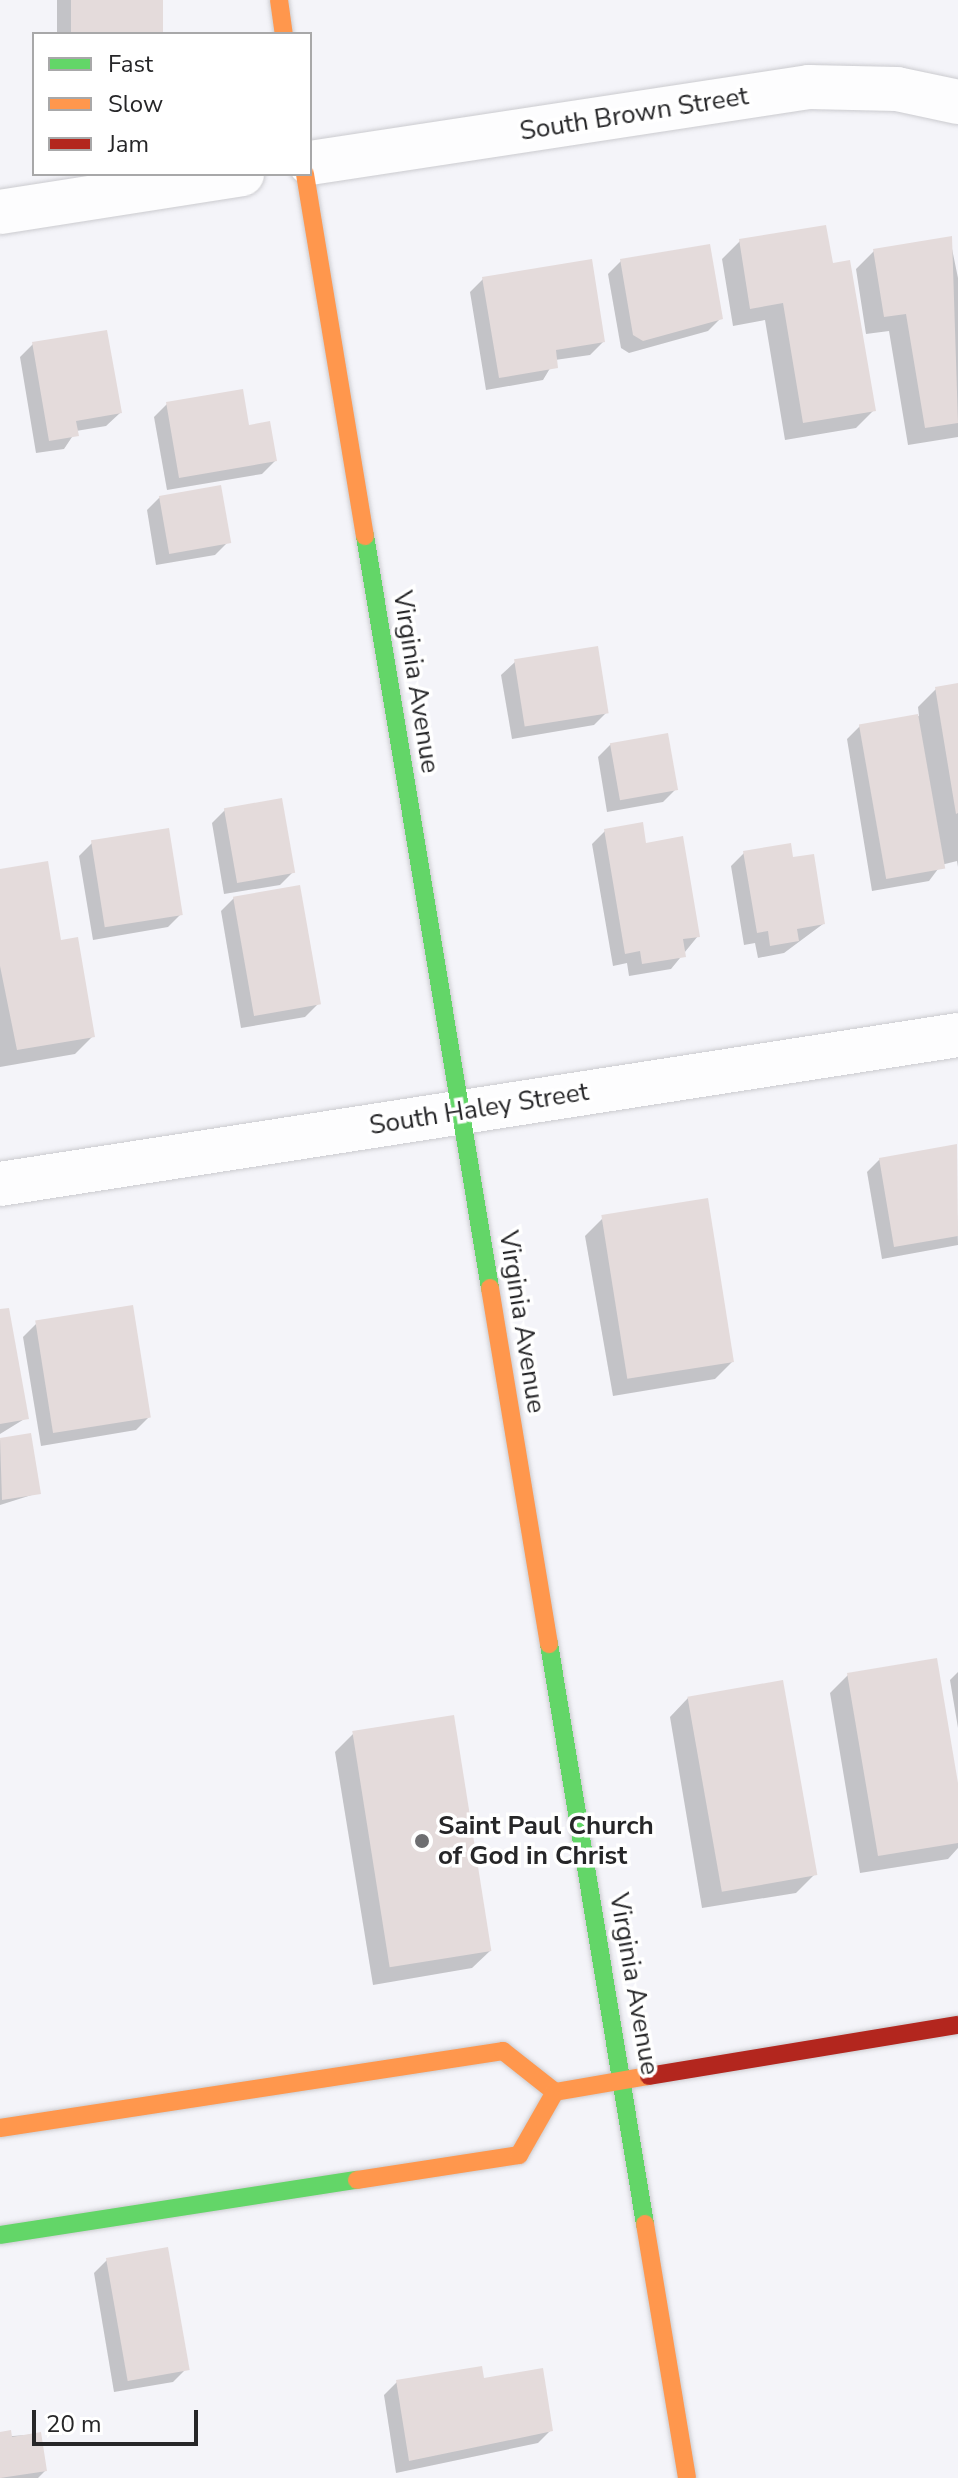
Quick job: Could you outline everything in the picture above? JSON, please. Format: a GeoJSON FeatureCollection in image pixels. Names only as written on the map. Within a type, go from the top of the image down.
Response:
{"type":"FeatureCollection","features":[{"type":"Feature","properties":{"kind":"street"},"geometry":{"type":"LineString","coordinates":[[279,0],[284,32]]}},
{"type":"Feature","properties":{"kind":"street","name":"South Brown Street"},"geometry":{"type":"LineString","coordinates":[[312,163],[809,87],[897,89],[958,102]]}},
{"type":"Feature","properties":{"kind":"street"},"geometry":{"type":"LineString","coordinates":[[0,212],[229,176]]}},
{"type":"Feature","properties":{"kind":"street","name":"Virginia Avenue"},"geometry":{"type":"LineString","coordinates":[[305,176],[624,2080],[687,2478]]}},
{"type":"Feature","properties":{"kind":"street","name":"South Haley Street"},"geometry":{"type":"LineString","coordinates":[[0,1184],[958,1035]]}},
{"type":"Feature","properties":{"kind":"street"},"geometry":{"type":"LineString","coordinates":[[0,2128],[503,2051],[555,2092],[958,2025]]}},
{"type":"Feature","properties":{"kind":"street"},"geometry":{"type":"LineString","coordinates":[[0,2235],[519,2155],[555,2092]]}},
{"type":"Feature","properties":{"kind":"building"},"geometry":{"type":"Polygon","coordinates":[[[71,0],[163,0],[163,32],[71,32],[71,0]]]}},
{"type":"Feature","properties":{"kind":"building"},"geometry":{"type":"Polygon","coordinates":[[[826,225],[833,263],[850,260],[876,411],[803,423],[783,303],[750,309],[739,239],[826,225]]]}},
{"type":"Feature","properties":{"kind":"building"},"geometry":{"type":"Polygon","coordinates":[[[952,236],[958,423],[925,428],[906,314],[884,317],[873,249],[952,236]]]}},
{"type":"Feature","properties":{"kind":"building"},"geometry":{"type":"Polygon","coordinates":[[[710,244],[723,319],[643,341],[633,335],[620,259],[710,244]]]}},
{"type":"Feature","properties":{"kind":"building"},"geometry":{"type":"Polygon","coordinates":[[[592,259],[605,342],[556,350],[558,368],[499,378],[482,277],[592,259]]]}},
{"type":"Feature","properties":{"kind":"building"},"geometry":{"type":"Polygon","coordinates":[[[107,330],[122,413],[76,421],[79,436],[49,441],[32,342],[107,330]]]}},
{"type":"Feature","properties":{"kind":"building"},"geometry":{"type":"Polygon","coordinates":[[[243,389],[249,425],[270,421],[277,461],[179,478],[166,402],[243,389]]]}},
{"type":"Feature","properties":{"kind":"building"},"geometry":{"type":"Polygon","coordinates":[[[221,485],[231,543],[169,554],[159,496],[221,485]]]}},
{"type":"Feature","properties":{"kind":"building"},"geometry":{"type":"Polygon","coordinates":[[[598,646],[609,713],[525,726],[514,659],[598,646]]]}},
{"type":"Feature","properties":{"kind":"building"},"geometry":{"type":"Polygon","coordinates":[[[958,683],[958,813],[956,814],[935,687],[958,683]]]}},
{"type":"Feature","properties":{"kind":"building"},"geometry":{"type":"Polygon","coordinates":[[[918,714],[945,869],[886,879],[859,724],[918,714]]]}},
{"type":"Feature","properties":{"kind":"building"},"geometry":{"type":"Polygon","coordinates":[[[668,733],[678,790],[620,800],[610,743],[668,733]]]}},
{"type":"Feature","properties":{"kind":"building"},"geometry":{"type":"Polygon","coordinates":[[[282,798],[295,873],[237,883],[224,808],[282,798]]]}},
{"type":"Feature","properties":{"kind":"building"},"geometry":{"type":"Polygon","coordinates":[[[643,822],[646,843],[683,836],[700,937],[683,939],[686,957],[642,964],[640,951],[625,954],[604,829],[643,822]]]}},
{"type":"Feature","properties":{"kind":"building"},"geometry":{"type":"Polygon","coordinates":[[[169,828],[183,915],[105,927],[91,840],[169,828]]]}},
{"type":"Feature","properties":{"kind":"building"},"geometry":{"type":"Polygon","coordinates":[[[791,843],[793,857],[814,854],[825,924],[797,929],[799,941],[770,946],[768,931],[757,933],[743,851],[791,843]]]}},
{"type":"Feature","properties":{"kind":"building"},"geometry":{"type":"Polygon","coordinates":[[[48,861],[61,940],[78,937],[95,1037],[17,1050],[0,966],[0,869],[48,861]]]}},
{"type":"Feature","properties":{"kind":"building"},"geometry":{"type":"Polygon","coordinates":[[[300,885],[321,1004],[254,1016],[233,897],[300,885]]]}},
{"type":"Feature","properties":{"kind":"building"},"geometry":{"type":"Polygon","coordinates":[[[957,1144],[958,1236],[894,1247],[879,1158],[957,1144]]]}},
{"type":"Feature","properties":{"kind":"building"},"geometry":{"type":"Polygon","coordinates":[[[708,1198],[734,1362],[627,1379],[601,1215],[708,1198]]]}},
{"type":"Feature","properties":{"kind":"building"},"geometry":{"type":"Polygon","coordinates":[[[133,1305],[151,1418],[53,1433],[35,1320],[133,1305]]]}},
{"type":"Feature","properties":{"kind":"building"},"geometry":{"type":"Polygon","coordinates":[[[9,1308],[29,1419],[0,1424],[0,1309],[9,1308]]]}},
{"type":"Feature","properties":{"kind":"building"},"geometry":{"type":"Polygon","coordinates":[[[31,1433],[41,1494],[2,1500],[0,1438],[31,1433]]]}},
{"type":"Feature","properties":{"kind":"building"},"geometry":{"type":"Polygon","coordinates":[[[937,1658],[958,1783],[958,1843],[878,1856],[847,1673],[937,1658]]]}},
{"type":"Feature","properties":{"kind":"building"},"geometry":{"type":"Polygon","coordinates":[[[783,1680],[817,1875],[722,1892],[687,1697],[783,1680]]]}},
{"type":"Feature","properties":{"kind":"building","name":"Saint Paul Church of God in Christ"},"geometry":{"type":"Polygon","coordinates":[[[454,1715],[491,1951],[390,1967],[352,1731],[454,1715]]]}},
{"type":"Feature","properties":{"kind":"building"},"geometry":{"type":"Polygon","coordinates":[[[168,2247],[190,2370],[128,2381],[106,2258],[168,2247]]]}},
{"type":"Feature","properties":{"kind":"building"},"geometry":{"type":"Polygon","coordinates":[[[482,2366],[484,2378],[543,2368],[553,2431],[409,2461],[396,2380],[482,2366]]]}},
{"type":"Feature","properties":{"kind":"building"},"geometry":{"type":"Polygon","coordinates":[[[11,2430],[12,2437],[41,2432],[47,2471],[0,2478],[0,2432],[11,2430]]]}},
{"type":"Feature","properties":{"kind":"traffic: fast"},"geometry":{"type":"LineString","coordinates":[[365,536],[490,1288]]}},
{"type":"Feature","properties":{"kind":"traffic: fast"},"geometry":{"type":"LineString","coordinates":[[549,1644],[645,2224]]}},
{"type":"Feature","properties":{"kind":"traffic: fast"},"geometry":{"type":"LineString","coordinates":[[0,2235],[357,2180]]}},
{"type":"Feature","properties":{"kind":"traffic: slow"},"geometry":{"type":"LineString","coordinates":[[279,0],[284,32]]}},
{"type":"Feature","properties":{"kind":"traffic: slow"},"geometry":{"type":"LineString","coordinates":[[305,176],[365,536]]}},
{"type":"Feature","properties":{"kind":"traffic: slow"},"geometry":{"type":"LineString","coordinates":[[490,1288],[549,1644]]}},
{"type":"Feature","properties":{"kind":"traffic: slow"},"geometry":{"type":"LineString","coordinates":[[0,2128],[503,2051],[555,2092],[649,2076]]}},
{"type":"Feature","properties":{"kind":"traffic: slow"},"geometry":{"type":"LineString","coordinates":[[357,2180],[519,2155],[555,2092]]}},
{"type":"Feature","properties":{"kind":"traffic: slow"},"geometry":{"type":"LineString","coordinates":[[645,2224],[687,2478]]}},
{"type":"Feature","properties":{"kind":"traffic: jam"},"geometry":{"type":"LineString","coordinates":[[649,2076],[958,2025]]}},
{"type":"Feature","properties":{"kind":"place","name":"Saint Paul Church of God in Christ"},"geometry":{"type":"Point","coordinates":[422,1841]}}]}
